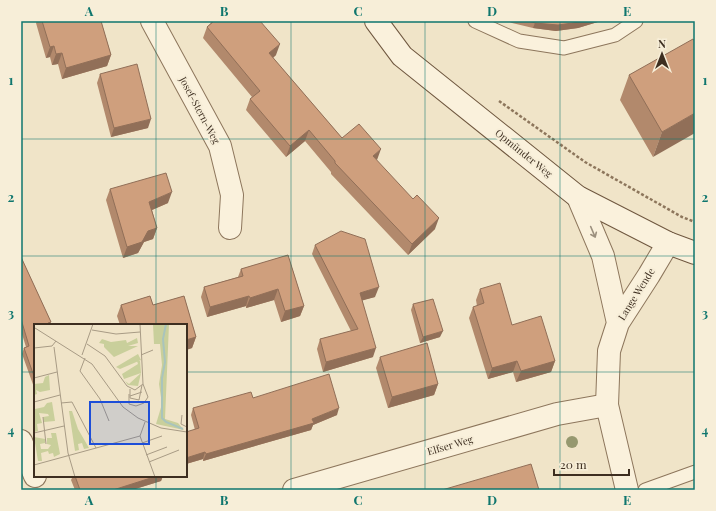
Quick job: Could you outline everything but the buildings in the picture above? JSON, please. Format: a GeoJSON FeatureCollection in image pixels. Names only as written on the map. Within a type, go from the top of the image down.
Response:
{"type":"FeatureCollection","features":[{"type":"Feature","properties":{"kind":"street","name":"Josef-Stern-Weg"},"geometry":{"type":"LineString","coordinates":[[152,21],[220,146],[232,195],[230,228]]}},
{"type":"Feature","properties":{"kind":"street","name":"Opmünder Weg"},"geometry":{"type":"LineString","coordinates":[[376,21],[402,56],[578,197],[668,243],[695,253]]}},
{"type":"Feature","properties":{"kind":"street"},"geometry":{"type":"LineString","coordinates":[[578,197],[603,256],[618,323]]}},
{"type":"Feature","properties":{"kind":"street","name":"Lange Wende"},"geometry":{"type":"LineString","coordinates":[[627,490],[607,405],[609,351],[618,323],[668,243]]}},
{"type":"Feature","properties":{"kind":"street","name":"Elfser Weg"},"geometry":{"type":"LineString","coordinates":[[294,490],[557,414],[607,405]]}},
{"type":"Feature","properties":{"kind":"street"},"geometry":{"type":"LineString","coordinates":[[21,441],[34,474]]}},
{"type":"Feature","properties":{"kind":"street"},"geometry":{"type":"LineString","coordinates":[[35,477],[41,490]]}},
{"type":"Feature","properties":{"kind":"lane"},"geometry":{"type":"LineString","coordinates":[[475,21],[519,41],[564,48],[615,35],[636,21]]}},
{"type":"Feature","properties":{"kind":"lane"},"geometry":{"type":"LineString","coordinates":[[645,490],[695,472]]}},
{"type":"Feature","properties":{"kind":"path"},"geometry":{"type":"LineString","coordinates":[[682,216],[695,222]]}}]}
